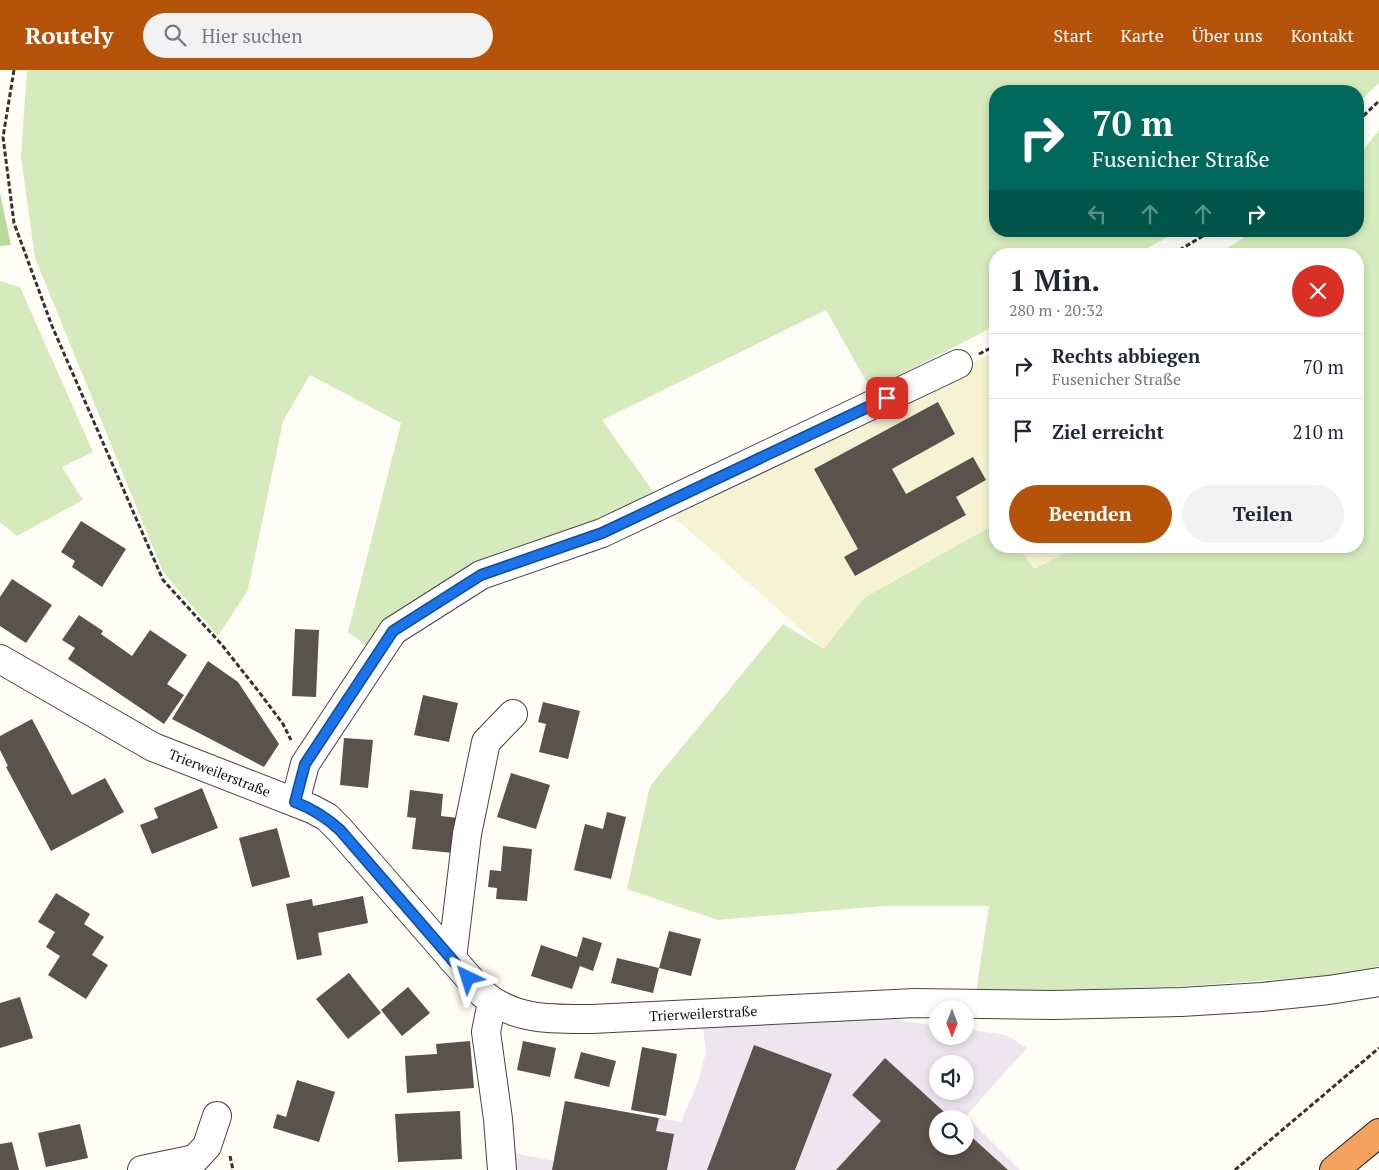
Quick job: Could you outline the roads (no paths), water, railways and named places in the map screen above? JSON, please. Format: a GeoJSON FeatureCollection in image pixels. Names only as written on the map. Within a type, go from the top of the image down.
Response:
{"type":"FeatureCollection","features":[{"type":"Feature","properties":{"kind":"highway"},"geometry":{"type":"LineString","coordinates":[[1334,1170],[1379,1133]]}},
{"type":"Feature","properties":{"kind":"street"},"geometry":{"type":"LineString","coordinates":[[295,802],[305,764],[393,631],[481,575],[602,533],[958,364]]}},
{"type":"Feature","properties":{"kind":"street","name":"Trierweilerstraße"},"geometry":{"type":"LineString","coordinates":[[0,659],[153,747],[295,802],[327,817],[483,994],[495,1004],[520,1014],[541,1018],[592,1020],[915,1004],[1053,1005],[1180,1002],[1262,998],[1379,982]]}},
{"type":"Feature","properties":{"kind":"street"},"geometry":{"type":"LineString","coordinates":[[452,959],[466,834],[486,742],[513,714]]}},
{"type":"Feature","properties":{"kind":"street"},"geometry":{"type":"LineString","coordinates":[[495,1004],[488,1018],[486,1032],[498,1119],[502,1170]]}},
{"type":"Feature","properties":{"kind":"street"},"geometry":{"type":"LineString","coordinates":[[142,1170],[195,1159],[207,1146],[217,1116]]}}]}
